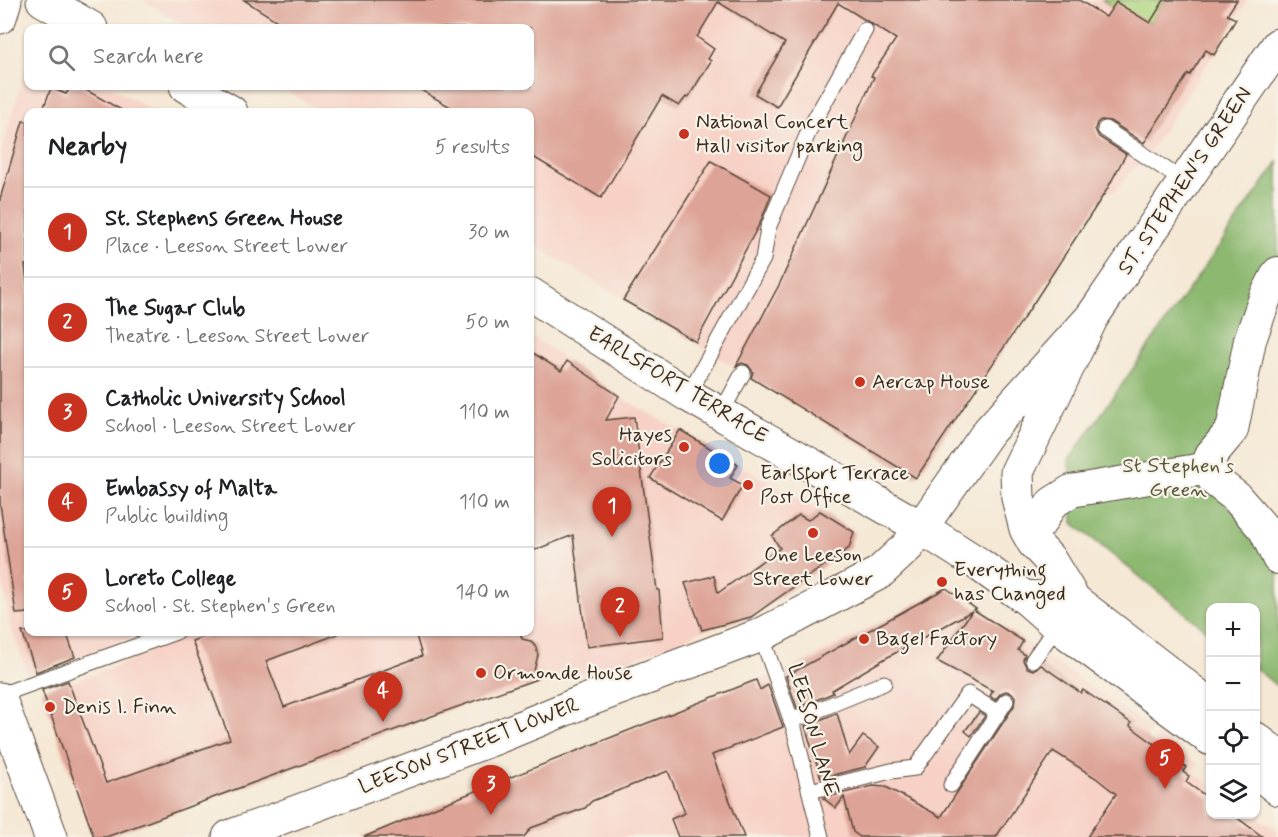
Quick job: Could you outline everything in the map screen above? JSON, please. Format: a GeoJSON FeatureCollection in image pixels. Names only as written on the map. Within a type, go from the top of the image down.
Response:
{"type":"FeatureCollection","features":[{"type":"Feature","properties":{"kind":"main road"},"geometry":{"type":"LineString","coordinates":[[0,17],[5,0]]}},
{"type":"Feature","properties":{"kind":"main road"},"geometry":{"type":"LineString","coordinates":[[43,0],[84,24]]}},
{"type":"Feature","properties":{"kind":"main road","name":"ST. STEPHEN'S GREEN"},"geometry":{"type":"LineString","coordinates":[[922,528],[989,431],[1092,317],[1278,45]]}},
{"type":"Feature","properties":{"kind":"main road"},"geometry":{"type":"LineString","coordinates":[[193,90],[224,108]]}},
{"type":"Feature","properties":{"kind":"main road","name":"EARLSFORT TERRACE"},"geometry":{"type":"LineString","coordinates":[[534,297],[688,395],[922,528]]}},
{"type":"Feature","properties":{"kind":"main road","name":"ST. STEPHEN'S GREEN"},"geometry":{"type":"LineString","coordinates":[[1092,317],[1017,472],[1018,498],[1026,529],[1034,543],[1049,559],[1066,613],[1206,702]]}},
{"type":"Feature","properties":{"kind":"main road"},"geometry":{"type":"LineString","coordinates":[[922,528],[977,563],[1024,597],[1066,613]]}},
{"type":"Feature","properties":{"kind":"main road","name":"LEESON STREET LOWER"},"geometry":{"type":"LineString","coordinates":[[239,835],[761,635],[879,573],[909,546],[922,528]]}},
{"type":"Feature","properties":{"kind":"main road"},"geometry":{"type":"LineString","coordinates":[[0,697],[51,837]]}},
{"type":"Feature","properties":{"kind":"main road"},"geometry":{"type":"LineString","coordinates":[[1260,742],[1278,756]]}},
{"type":"Feature","properties":{"kind":"street"},"geometry":{"type":"LineString","coordinates":[[1278,273],[1265,298],[1251,340],[1232,430],[1211,455],[1209,468],[1214,480],[1236,497],[1265,530],[1278,558]]}},
{"type":"Feature","properties":{"kind":"street"},"geometry":{"type":"LineString","coordinates":[[1040,523],[1052,503],[1071,491],[1209,468]]}},
{"type":"Feature","properties":{"kind":"street","name":"ST. STEPHEN'S GREEN"},"geometry":{"type":"LineString","coordinates":[[1066,613],[1206,736]]}},
{"type":"Feature","properties":{"kind":"street"},"geometry":{"type":"LineString","coordinates":[[1260,775],[1278,789]]}},
{"type":"Feature","properties":{"kind":"lane"},"geometry":{"type":"LineString","coordinates":[[688,395],[763,259],[768,228],[811,126],[865,30]]}},
{"type":"Feature","properties":{"kind":"lane"},"geometry":{"type":"LineString","coordinates":[[1105,129],[1185,182]]}},
{"type":"Feature","properties":{"kind":"lane"},"geometry":{"type":"LineString","coordinates":[[721,414],[743,373]]}},
{"type":"Feature","properties":{"kind":"lane"},"geometry":{"type":"LineString","coordinates":[[1033,660],[1066,613]]}},
{"type":"Feature","properties":{"kind":"lane","name":"LEESON LANE"},"geometry":{"type":"LineString","coordinates":[[761,635],[791,721],[822,837]]}},
{"type":"Feature","properties":{"kind":"lane"},"geometry":{"type":"LineString","coordinates":[[0,697],[142,637]]}},
{"type":"Feature","properties":{"kind":"lane"},"geometry":{"type":"LineString","coordinates":[[791,721],[884,683]]}},
{"type":"Feature","properties":{"kind":"lane"},"geometry":{"type":"LineString","coordinates":[[810,791],[891,771],[915,768],[968,694],[1002,707],[951,785]]}},
{"type":"Feature","properties":{"kind":"shaded area"},"geometry":{"type":"Polygon","coordinates":[[[142,0],[1248,0],[1151,150],[1114,192],[1106,190],[916,478],[534,244],[534,108],[315,108],[286,90],[534,90],[534,24],[181,24],[142,0]]]}},
{"type":"Feature","properties":{"kind":"shaded area"},"geometry":{"type":"Polygon","coordinates":[[[24,74],[24,90],[116,90],[148,108],[24,108],[24,636],[137,636],[28,674],[10,625],[0,564],[0,155],[24,74]]]}},
{"type":"Feature","properties":{"kind":"shaded area"},"geometry":{"type":"Polygon","coordinates":[[[534,338],[619,396],[823,513],[849,549],[767,605],[688,638],[605,669],[560,679],[443,712],[92,837],[42,693],[147,654],[146,636],[534,636],[534,338]]]}},
{"type":"Feature","properties":{"kind":"shaded area"},"geometry":{"type":"Polygon","coordinates":[[[946,588],[1152,729],[1111,795],[1116,794],[1158,735],[1198,764],[1193,772],[1206,781],[1206,819],[1260,818],[1278,831],[1278,837],[474,837],[453,793],[503,774],[507,783],[789,669],[946,588]]]}},
{"type":"Feature","properties":{"kind":"green space"},"geometry":{"type":"Polygon","coordinates":[[[1102,0],[1164,0],[1150,23],[1102,0]]]}},
{"type":"Feature","properties":{"kind":"green space","name":"St Stephen's Green"},"geometry":{"type":"Polygon","coordinates":[[[1278,162],[1278,273],[1201,477],[1278,558],[1278,687],[1260,672],[1260,603],[1206,603],[1206,630],[1073,523],[1069,460],[1278,162]]]}},
{"type":"Feature","properties":{"kind":"building"},"geometry":{"type":"Polygon","coordinates":[[[244,0],[1079,0],[1106,17],[1116,2],[1150,23],[1164,0],[1237,0],[1227,15],[1236,19],[1214,55],[1206,50],[1144,143],[1110,121],[1101,120],[1097,123],[1095,129],[1099,137],[1126,154],[1106,191],[1027,313],[916,478],[751,378],[753,372],[748,365],[742,363],[736,366],[780,283],[874,77],[871,76],[896,39],[838,3],[777,107],[755,94],[785,43],[718,2],[697,37],[714,49],[708,59],[711,61],[688,98],[686,97],[679,106],[662,96],[601,198],[534,157],[534,108],[452,108],[421,90],[534,90],[534,24],[282,24],[244,0]]]}},
{"type":"Feature","properties":{"kind":"building"},"geometry":{"type":"Polygon","coordinates":[[[50,90],[66,94],[69,90],[86,90],[118,108],[44,108],[50,90]]]}},
{"type":"Feature","properties":{"kind":"building"},"geometry":{"type":"Polygon","coordinates":[[[24,121],[24,613],[16,614],[0,504],[0,199],[24,121]]]}},
{"type":"Feature","properties":{"kind":"building"},"geometry":{"type":"Polygon","coordinates":[[[711,161],[771,195],[760,223],[696,342],[623,300],[711,161]]]}},
{"type":"Feature","properties":{"kind":"building"},"geometry":{"type":"Polygon","coordinates":[[[534,354],[561,371],[567,361],[619,396],[606,420],[634,417],[657,590],[659,590],[663,637],[587,647],[573,535],[534,550],[534,354]]]}},
{"type":"Feature","properties":{"kind":"building"},"geometry":{"type":"Polygon","coordinates":[[[680,430],[738,465],[730,478],[743,485],[722,521],[650,478],[680,430]]]}},
{"type":"Feature","properties":{"kind":"building"},"geometry":{"type":"Polygon","coordinates":[[[820,511],[854,532],[849,548],[751,617],[702,630],[685,583],[714,576],[718,593],[780,548],[772,536],[799,515],[808,520],[820,511]]]}},
{"type":"Feature","properties":{"kind":"building"},"geometry":{"type":"Polygon","coordinates":[[[946,588],[976,609],[974,610],[1023,641],[1018,650],[1025,655],[1023,660],[1027,668],[1033,670],[1041,665],[1081,693],[1083,690],[1131,723],[1130,726],[1186,767],[1183,772],[1189,776],[1186,782],[1206,796],[1206,819],[1239,819],[1263,837],[1087,837],[1116,794],[1096,778],[1053,751],[996,837],[860,837],[853,832],[844,797],[836,808],[823,798],[873,786],[886,787],[941,817],[1014,706],[1015,697],[1006,691],[995,700],[990,696],[993,691],[937,661],[972,611],[886,658],[832,690],[833,693],[797,708],[786,676],[946,588]]]}},
{"type":"Feature","properties":{"kind":"building"},"geometry":{"type":"Polygon","coordinates":[[[22,632],[24,636],[67,636],[75,657],[36,672],[22,632]]]}},
{"type":"Feature","properties":{"kind":"building"},"geometry":{"type":"Polygon","coordinates":[[[206,636],[333,636],[266,661],[284,707],[422,656],[416,636],[521,636],[522,639],[530,641],[536,647],[538,655],[534,671],[537,679],[106,837],[94,837],[42,690],[68,681],[106,783],[230,739],[192,641],[206,636]]]}},
{"type":"Feature","properties":{"kind":"building"},"geometry":{"type":"Polygon","coordinates":[[[756,680],[760,690],[768,685],[783,727],[712,755],[744,837],[678,837],[671,819],[685,813],[668,771],[592,801],[585,808],[531,828],[524,837],[364,837],[443,804],[756,680]]]}},
{"type":"Feature","properties":{"kind":"building"},"geometry":{"type":"Polygon","coordinates":[[[979,712],[985,716],[971,736],[965,731],[979,712]]]}},
{"type":"Feature","properties":{"kind":"building"},"geometry":{"type":"Polygon","coordinates":[[[837,713],[849,755],[863,736],[879,747],[865,767],[821,778],[805,726],[837,713]]]}},
{"type":"Feature","properties":{"kind":"place","name":"National Concert Hall visitor parking"},"geometry":{"type":"Point","coordinates":[684,134]}},
{"type":"Feature","properties":{"kind":"place","name":"Aercap House"},"geometry":{"type":"Point","coordinates":[860,382]}},
{"type":"Feature","properties":{"kind":"place","name":"Hayes Solicitors"},"geometry":{"type":"Point","coordinates":[684,447]}},
{"type":"Feature","properties":{"kind":"place","name":"Earlsfort Terrace Post Office"},"geometry":{"type":"Point","coordinates":[748,485]}},
{"type":"Feature","properties":{"kind":"place","name":"One Leeson Street Lower"},"geometry":{"type":"Point","coordinates":[813,533]}},
{"type":"Feature","properties":{"kind":"place","name":"St. Stephens Green House"},"geometry":{"type":"Point","coordinates":[612,537]}},
{"type":"Feature","properties":{"kind":"place","name":"Everything has Changed"},"geometry":{"type":"Point","coordinates":[942,582]}},
{"type":"Feature","properties":{"kind":"place","name":"The Sugar Club"},"geometry":{"type":"Point","coordinates":[620,637]}},
{"type":"Feature","properties":{"kind":"place","name":"Bagel Factory"},"geometry":{"type":"Point","coordinates":[864,639]}},
{"type":"Feature","properties":{"kind":"place","name":"Ormonde House"},"geometry":{"type":"Point","coordinates":[481,673]}},
{"type":"Feature","properties":{"kind":"place","name":"Denis I. Finn"},"geometry":{"type":"Point","coordinates":[50,707]}},
{"type":"Feature","properties":{"kind":"place","name":"Embassy of Malta"},"geometry":{"type":"Point","coordinates":[383,722]}},
{"type":"Feature","properties":{"kind":"place","name":"Loreto College"},"geometry":{"type":"Point","coordinates":[1165,789]}},
{"type":"Feature","properties":{"kind":"place","name":"Catholic University School"},"geometry":{"type":"Point","coordinates":[491,815]}}]}
